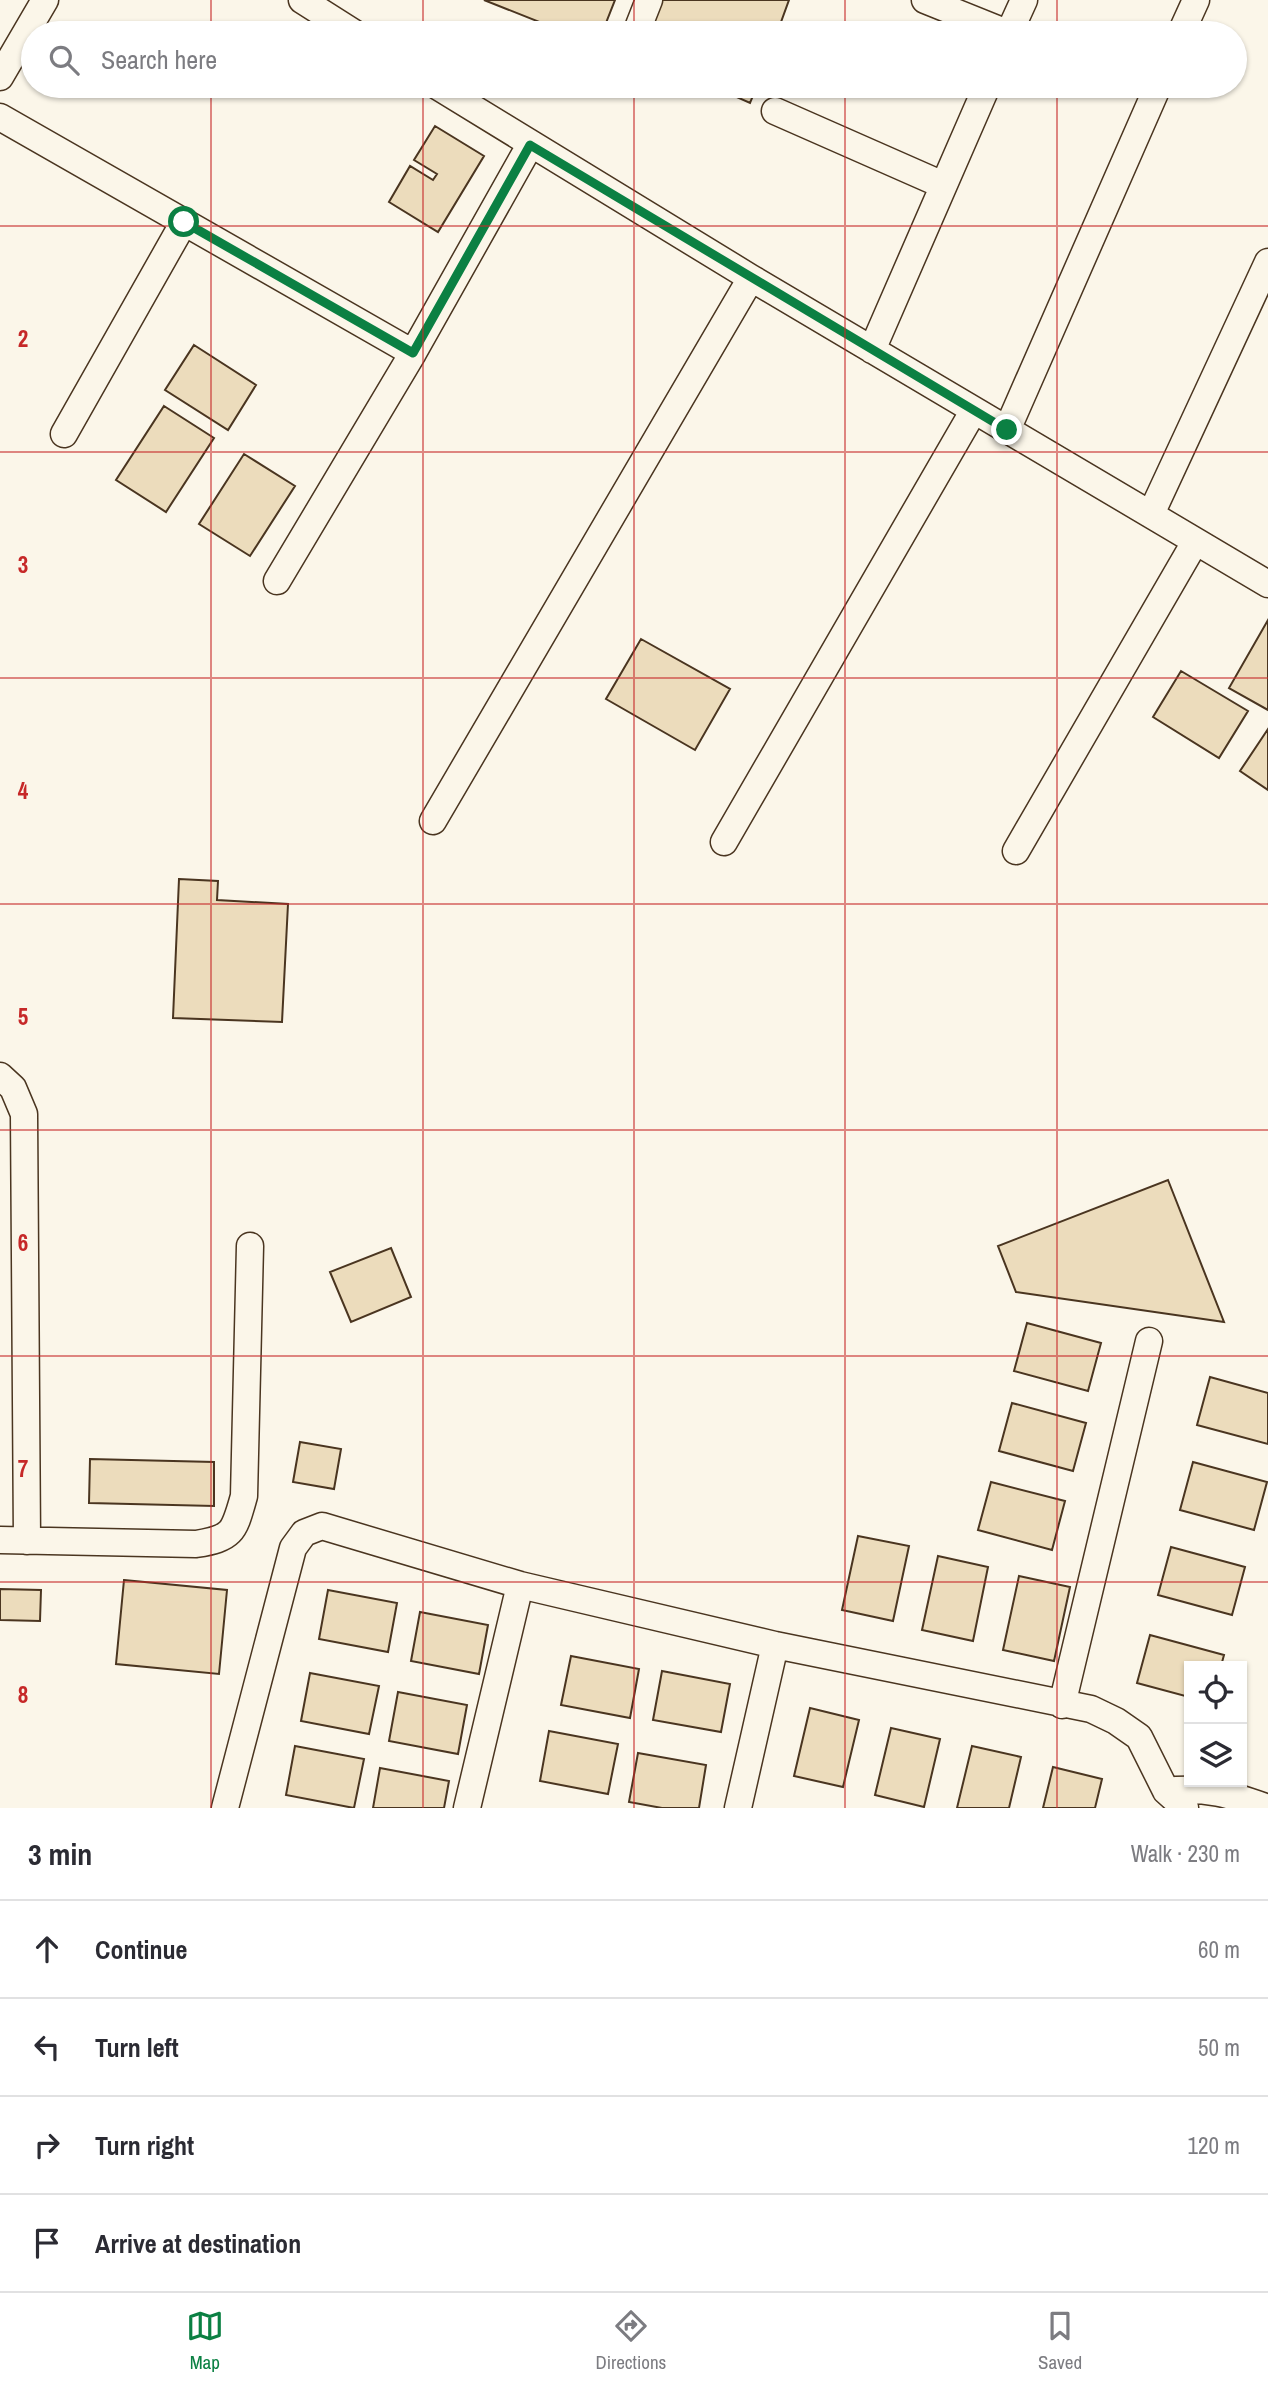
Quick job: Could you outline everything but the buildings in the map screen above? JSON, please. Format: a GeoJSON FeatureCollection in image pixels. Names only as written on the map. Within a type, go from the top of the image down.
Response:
{"type":"FeatureCollection","features":[{"type":"Feature","properties":{"kind":"street"},"geometry":{"type":"LineString","coordinates":[[33,21],[45,0]]}},
{"type":"Feature","properties":{"kind":"street"},"geometry":{"type":"LineString","coordinates":[[302,0],[335,21]]}},
{"type":"Feature","properties":{"kind":"street"},"geometry":{"type":"LineString","coordinates":[[641,21],[649,0]]}},
{"type":"Feature","properties":{"kind":"street"},"geometry":{"type":"LineString","coordinates":[[925,0],[978,21]]}},
{"type":"Feature","properties":{"kind":"street"},"geometry":{"type":"LineString","coordinates":[[1014,21],[1024,0]]}},
{"type":"Feature","properties":{"kind":"street"},"geometry":{"type":"LineString","coordinates":[[1186,21],[1196,0]]}},
{"type":"Feature","properties":{"kind":"street"},"geometry":{"type":"LineString","coordinates":[[0,77],[21,41]]}},
{"type":"Feature","properties":{"kind":"street"},"geometry":{"type":"LineString","coordinates":[[456,98],[751,278],[1268,584]]}},
{"type":"Feature","properties":{"kind":"street"},"geometry":{"type":"LineString","coordinates":[[872,350],[982,98]]}},
{"type":"Feature","properties":{"kind":"street"},"geometry":{"type":"LineString","coordinates":[[1007,430],[1153,98]]}},
{"type":"Feature","properties":{"kind":"street"},"geometry":{"type":"LineString","coordinates":[[775,111],[943,185]]}},
{"type":"Feature","properties":{"kind":"street"},"geometry":{"type":"LineString","coordinates":[[0,117],[413,353]]}},
{"type":"Feature","properties":{"kind":"street"},"geometry":{"type":"LineString","coordinates":[[276,581],[413,353],[530,145]]}},
{"type":"Feature","properties":{"kind":"street"},"geometry":{"type":"LineString","coordinates":[[64,434],[184,222]]}},
{"type":"Feature","properties":{"kind":"street"},"geometry":{"type":"LineString","coordinates":[[1151,514],[1268,262]]}},
{"type":"Feature","properties":{"kind":"street"},"geometry":{"type":"LineString","coordinates":[[433,821],[751,278]]}},
{"type":"Feature","properties":{"kind":"street"},"geometry":{"type":"LineString","coordinates":[[724,842],[974,410]]}},
{"type":"Feature","properties":{"kind":"street"},"geometry":{"type":"LineString","coordinates":[[1016,850],[1195,542]]}},
{"type":"Feature","properties":{"kind":"street"},"geometry":{"type":"LineString","coordinates":[[0,1076],[13,1087],[24,1114],[27,1541]]}},
{"type":"Feature","properties":{"kind":"street"},"geometry":{"type":"LineString","coordinates":[[0,1540],[196,1544],[219,1540],[235,1527],[244,1496],[250,1246]]}},
{"type":"Feature","properties":{"kind":"street"},"geometry":{"type":"LineString","coordinates":[[1062,1705],[1149,1341]]}},
{"type":"Feature","properties":{"kind":"street"},"geometry":{"type":"LineString","coordinates":[[225,1808],[293,1548],[304,1533],[322,1526],[520,1585],[775,1645],[1091,1710],[1116,1721],[1139,1737],[1176,1799],[1191,1788],[1210,1790],[1268,1808]]}},
{"type":"Feature","properties":{"kind":"street"},"geometry":{"type":"LineString","coordinates":[[467,1808],[520,1585]]}},
{"type":"Feature","properties":{"kind":"street"},"geometry":{"type":"LineString","coordinates":[[738,1808],[775,1645]]}},
{"type":"Feature","properties":{"kind":"route"},"geometry":{"type":"LineString","coordinates":[[184,222],[413,353],[530,145],[1007,430]]}}]}
